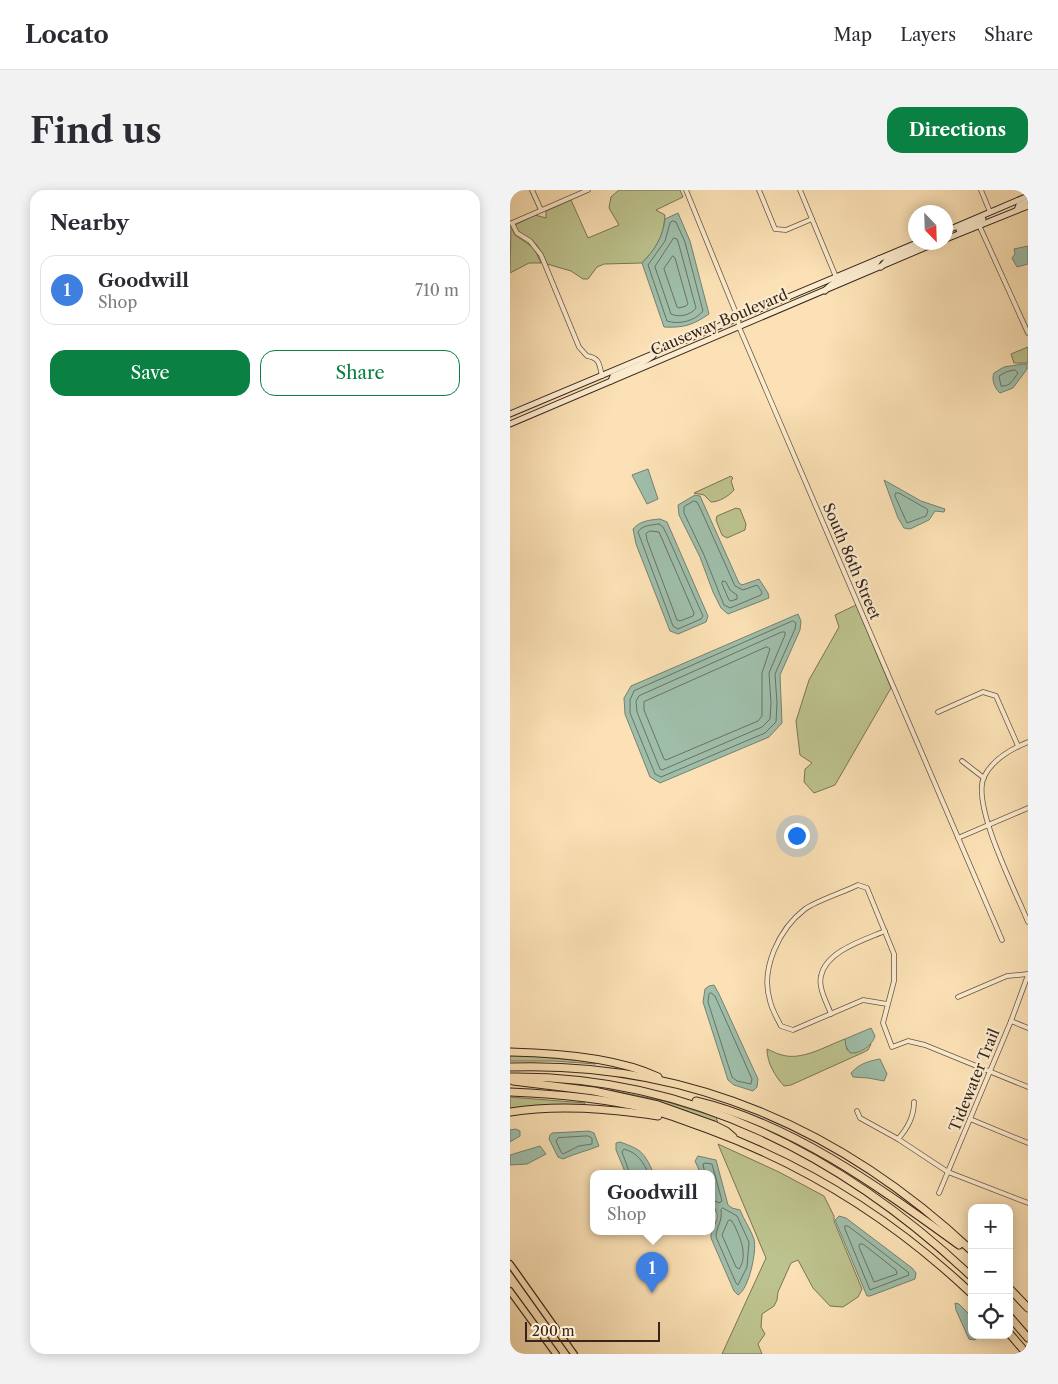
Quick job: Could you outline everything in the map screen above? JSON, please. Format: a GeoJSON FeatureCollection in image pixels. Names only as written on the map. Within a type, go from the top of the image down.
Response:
{"type":"FeatureCollection","features":[{"type":"Feature","properties":{"kind":"highway"},"geometry":{"type":"LineString","coordinates":[[510,1052],[556,1055],[610,1063],[647,1072],[667,1082]]}},
{"type":"Feature","properties":{"kind":"highway"},"geometry":{"type":"LineString","coordinates":[[510,1067],[589,1070],[667,1082],[725,1098],[793,1126],[850,1158],[921,1207],[968,1249]]}},
{"type":"Feature","properties":{"kind":"highway"},"geometry":{"type":"LineString","coordinates":[[510,1079],[578,1081],[612,1085],[662,1095],[730,1114],[788,1136],[847,1167],[968,1250]]}},
{"type":"Feature","properties":{"kind":"highway"},"geometry":{"type":"LineString","coordinates":[[510,1079],[621,1096],[679,1112],[808,1174],[874,1214],[920,1248],[968,1290]]}},
{"type":"Feature","properties":{"kind":"highway"},"geometry":{"type":"LineString","coordinates":[[510,1092],[555,1094],[598,1099],[652,1110],[720,1131]]}},
{"type":"Feature","properties":{"kind":"highway"},"geometry":{"type":"LineString","coordinates":[[510,1112],[540,1108],[578,1107],[619,1110],[673,1118]]}},
{"type":"Feature","properties":{"kind":"highway"},"geometry":{"type":"LineString","coordinates":[[730,1114],[787,1144],[852,1182],[923,1234],[968,1273]]}},
{"type":"Feature","properties":{"kind":"highway"},"geometry":{"type":"LineString","coordinates":[[1013,1292],[1028,1308]]}},
{"type":"Feature","properties":{"kind":"highway"},"geometry":{"type":"LineString","coordinates":[[1013,1321],[1028,1338]]}},
{"type":"Feature","properties":{"kind":"highway"},"geometry":{"type":"LineString","coordinates":[[1013,1338],[1027,1354]]}},
{"type":"Feature","properties":{"kind":"main road"},"geometry":{"type":"LineString","coordinates":[[953,228],[1028,196]]}},
{"type":"Feature","properties":{"kind":"main road"},"geometry":{"type":"LineString","coordinates":[[1017,210],[1019,205],[1028,201]]}},
{"type":"Feature","properties":{"kind":"main road"},"geometry":{"type":"LineString","coordinates":[[953,235],[1028,206]]}},
{"type":"Feature","properties":{"kind":"main road"},"geometry":{"type":"LineString","coordinates":[[953,234],[988,216],[990,212]]}},
{"type":"Feature","properties":{"kind":"main road","name":"Causeway Boulevard"},"geometry":{"type":"LineString","coordinates":[[510,414],[908,247]]}},
{"type":"Feature","properties":{"kind":"main road"},"geometry":{"type":"LineString","coordinates":[[881,267],[888,260],[909,250]]}},
{"type":"Feature","properties":{"kind":"main road","name":"Causeway Boulevard"},"geometry":{"type":"LineString","coordinates":[[510,424],[920,250]]}},
{"type":"Feature","properties":{"kind":"main road"},"geometry":{"type":"LineString","coordinates":[[825,291],[828,286],[836,281],[875,265],[879,259]]}},
{"type":"Feature","properties":{"kind":"main road"},"geometry":{"type":"LineString","coordinates":[[611,381],[613,376],[647,361],[657,352]]}},
{"type":"Feature","properties":{"kind":"main road"},"geometry":{"type":"LineString","coordinates":[[564,401],[570,396],[595,385],[602,376]]}},
{"type":"Feature","properties":{"kind":"main road"},"geometry":{"type":"LineString","coordinates":[[510,1264],[574,1354]]}},
{"type":"Feature","properties":{"kind":"main road"},"geometry":{"type":"LineString","coordinates":[[510,1291],[556,1354]]}},
{"type":"Feature","properties":{"kind":"street"},"geometry":{"type":"LineString","coordinates":[[532,190],[541,210]]}},
{"type":"Feature","properties":{"kind":"street"},"geometry":{"type":"LineString","coordinates":[[588,190],[511,224],[516,233],[530,242],[540,255],[579,347],[587,356],[594,357],[598,361],[602,376]]}},
{"type":"Feature","properties":{"kind":"street","name":"South 86th Street"},"geometry":{"type":"LineString","coordinates":[[686,190],[738,318],[739,327],[1002,940]]}},
{"type":"Feature","properties":{"kind":"street"},"geometry":{"type":"LineString","coordinates":[[759,190],[775,229],[786,230],[812,219]]}},
{"type":"Feature","properties":{"kind":"street"},"geometry":{"type":"LineString","coordinates":[[800,190],[836,277]]}},
{"type":"Feature","properties":{"kind":"street"},"geometry":{"type":"LineString","coordinates":[[981,190],[990,212]]}},
{"type":"Feature","properties":{"kind":"street"},"geometry":{"type":"LineString","coordinates":[[979,225],[1028,333]]}},
{"type":"Feature","properties":{"kind":"street"},"geometry":{"type":"LineString","coordinates":[[938,712],[983,692],[996,696],[1018,746]]}},
{"type":"Feature","properties":{"kind":"street"},"geometry":{"type":"LineString","coordinates":[[1028,742],[998,759],[984,778],[981,797],[988,826],[1028,922]]}},
{"type":"Feature","properties":{"kind":"street"},"geometry":{"type":"LineString","coordinates":[[962,761],[984,778]]}},
{"type":"Feature","properties":{"kind":"street"},"geometry":{"type":"LineString","coordinates":[[958,838],[1028,808]]}},
{"type":"Feature","properties":{"kind":"street"},"geometry":{"type":"LineString","coordinates":[[887,1004],[863,1000],[793,1030],[781,1026],[770,1001],[767,980],[772,954],[785,931],[806,909],[858,886],[866,888],[894,954],[894,981],[883,1023],[892,1047],[908,1041],[925,1045],[1028,1087]]}},
{"type":"Feature","properties":{"kind":"street"},"geometry":{"type":"LineString","coordinates":[[831,1014],[822,989],[821,977],[831,958],[847,947],[885,931]]}},
{"type":"Feature","properties":{"kind":"street"},"geometry":{"type":"LineString","coordinates":[[958,997],[1007,976],[1028,974]]}},
{"type":"Feature","properties":{"kind":"street","name":"Tidewater Trail"},"geometry":{"type":"LineString","coordinates":[[939,1193],[990,1072],[1028,974]]}},
{"type":"Feature","properties":{"kind":"street"},"geometry":{"type":"LineString","coordinates":[[1011,1020],[1028,1028]]}},
{"type":"Feature","properties":{"kind":"street"},"geometry":{"type":"LineString","coordinates":[[898,1139],[905,1131],[914,1113],[914,1102]]}},
{"type":"Feature","properties":{"kind":"street"},"geometry":{"type":"LineString","coordinates":[[857,1111],[860,1118],[898,1139],[948,1172],[1028,1203]]}},
{"type":"Feature","properties":{"kind":"street"},"geometry":{"type":"LineString","coordinates":[[970,1119],[1028,1143]]}},
{"type":"Feature","properties":{"kind":"green space"},"geometry":{"type":"Polygon","coordinates":[[[619,190],[680,190],[683,197],[656,210],[665,215],[663,229],[655,247],[642,263],[604,264],[597,267],[588,279],[583,279],[571,271],[547,264],[537,245],[518,231],[515,225],[535,215],[546,218],[546,211],[571,200],[588,238],[619,225],[609,208],[611,197],[619,190]]]}},
{"type":"Feature","properties":{"kind":"green space"},"geometry":{"type":"Polygon","coordinates":[[[511,226],[515,235],[534,248],[541,263],[529,263],[510,273],[511,226]]]}},
{"type":"Feature","properties":{"kind":"green space"},"geometry":{"type":"Polygon","coordinates":[[[1028,347],[1028,363],[1014,363],[1011,354],[1028,347]]]}},
{"type":"Feature","properties":{"kind":"green space"},"geometry":{"type":"Polygon","coordinates":[[[731,476],[733,478],[731,481],[734,490],[720,500],[711,502],[704,495],[694,493],[731,476]]]}},
{"type":"Feature","properties":{"kind":"green space"},"geometry":{"type":"Polygon","coordinates":[[[736,508],[740,509],[746,524],[745,530],[727,538],[722,535],[716,520],[717,516],[736,508]]]}},
{"type":"Feature","properties":{"kind":"green space"},"geometry":{"type":"Polygon","coordinates":[[[856,605],[891,688],[835,785],[814,793],[804,782],[805,769],[812,763],[800,755],[796,721],[809,680],[839,627],[835,615],[856,605]]]}},
{"type":"Feature","properties":{"kind":"green space"},"geometry":{"type":"Polygon","coordinates":[[[845,1039],[847,1050],[856,1053],[871,1044],[868,1050],[791,1085],[784,1086],[775,1074],[768,1059],[767,1049],[782,1055],[798,1056],[814,1052],[845,1039]]]}},
{"type":"Feature","properties":{"kind":"green space"},"geometry":{"type":"Polygon","coordinates":[[[510,1054],[596,1062],[596,1064],[554,1061],[510,1061],[510,1054]]]}},
{"type":"Feature","properties":{"kind":"green space"},"geometry":{"type":"Polygon","coordinates":[[[610,1090],[664,1101],[716,1117],[718,1123],[684,1110],[610,1090]]]}},
{"type":"Feature","properties":{"kind":"green space"},"geometry":{"type":"Polygon","coordinates":[[[510,1097],[585,1103],[584,1105],[510,1110],[510,1097]]]}},
{"type":"Feature","properties":{"kind":"green space"},"geometry":{"type":"Polygon","coordinates":[[[718,1144],[779,1172],[824,1196],[834,1216],[834,1221],[862,1289],[858,1297],[843,1307],[830,1306],[813,1288],[798,1260],[791,1263],[774,1306],[762,1314],[761,1327],[765,1334],[758,1344],[762,1354],[722,1354],[766,1258],[718,1144]]]}},
{"type":"Feature","properties":{"kind":"water"},"geometry":{"type":"Polygon","coordinates":[[[678,213],[690,241],[709,314],[688,325],[664,327],[642,263],[658,243],[665,219],[678,213]]]}},
{"type":"Feature","properties":{"kind":"water"},"geometry":{"type":"Polygon","coordinates":[[[1028,246],[1028,264],[1017,267],[1012,258],[1015,254],[1014,249],[1028,246]]]}},
{"type":"Feature","properties":{"kind":"water"},"geometry":{"type":"Polygon","coordinates":[[[1027,364],[1027,369],[1013,388],[1000,393],[994,384],[994,373],[1004,367],[1027,364]]]}},
{"type":"Feature","properties":{"kind":"water"},"geometry":{"type":"Polygon","coordinates":[[[648,469],[658,499],[647,504],[632,475],[648,469]]]}},
{"type":"Feature","properties":{"kind":"water"},"geometry":{"type":"Polygon","coordinates":[[[884,480],[921,501],[945,509],[944,512],[935,511],[929,520],[910,529],[904,528],[898,518],[884,480]]]}},
{"type":"Feature","properties":{"kind":"water"},"geometry":{"type":"Polygon","coordinates":[[[695,495],[700,496],[739,583],[742,585],[759,579],[769,598],[728,614],[721,608],[700,557],[679,515],[678,505],[695,495]]]}},
{"type":"Feature","properties":{"kind":"water"},"geometry":{"type":"Polygon","coordinates":[[[660,519],[667,522],[708,616],[706,622],[678,634],[670,631],[636,544],[633,529],[648,520],[660,519]]]}},
{"type":"Feature","properties":{"kind":"water"},"geometry":{"type":"Polygon","coordinates":[[[798,614],[801,621],[800,630],[780,675],[782,723],[769,737],[660,783],[650,777],[625,714],[624,698],[631,686],[798,614]]]}},
{"type":"Feature","properties":{"kind":"water"},"geometry":{"type":"Polygon","coordinates":[[[714,985],[758,1079],[757,1087],[753,1091],[734,1085],[728,1080],[703,1002],[705,989],[714,985]]]}},
{"type":"Feature","properties":{"kind":"water"},"geometry":{"type":"Polygon","coordinates":[[[871,1028],[875,1036],[871,1043],[862,1051],[850,1053],[845,1039],[871,1028]]]}},
{"type":"Feature","properties":{"kind":"water"},"geometry":{"type":"Polygon","coordinates":[[[880,1059],[887,1074],[884,1081],[853,1077],[851,1073],[857,1067],[880,1059]]]}},
{"type":"Feature","properties":{"kind":"water"},"geometry":{"type":"Polygon","coordinates":[[[516,1129],[520,1131],[520,1136],[510,1142],[510,1130],[516,1129]]]}},
{"type":"Feature","properties":{"kind":"water"},"geometry":{"type":"Polygon","coordinates":[[[589,1131],[594,1133],[599,1146],[563,1159],[558,1157],[549,1139],[552,1133],[589,1131]]]}},
{"type":"Feature","properties":{"kind":"water"},"geometry":{"type":"Polygon","coordinates":[[[620,1142],[634,1147],[642,1153],[652,1170],[624,1170],[616,1150],[616,1143],[620,1142]]]}},
{"type":"Feature","properties":{"kind":"water"},"geometry":{"type":"Polygon","coordinates":[[[540,1146],[546,1154],[527,1164],[510,1165],[510,1155],[540,1146]]]}},
{"type":"Feature","properties":{"kind":"water"},"geometry":{"type":"Polygon","coordinates":[[[698,1156],[716,1160],[728,1205],[740,1210],[754,1239],[755,1245],[749,1278],[738,1295],[734,1291],[711,1238],[711,1235],[715,1235],[717,1219],[715,1209],[715,1170],[699,1170],[695,1161],[698,1156]]]}},
{"type":"Feature","properties":{"kind":"water"},"geometry":{"type":"Polygon","coordinates":[[[839,1216],[846,1218],[912,1268],[916,1273],[915,1279],[867,1296],[835,1220],[839,1216]]]}},
{"type":"Feature","properties":{"kind":"water"},"geometry":{"type":"Polygon","coordinates":[[[955,1303],[959,1304],[968,1313],[968,1337],[956,1310],[955,1303]]]}},
{"type":"Feature","properties":{"kind":"place","name":"Goodwill"},"geometry":{"type":"Point","coordinates":[652,1293]}}]}
